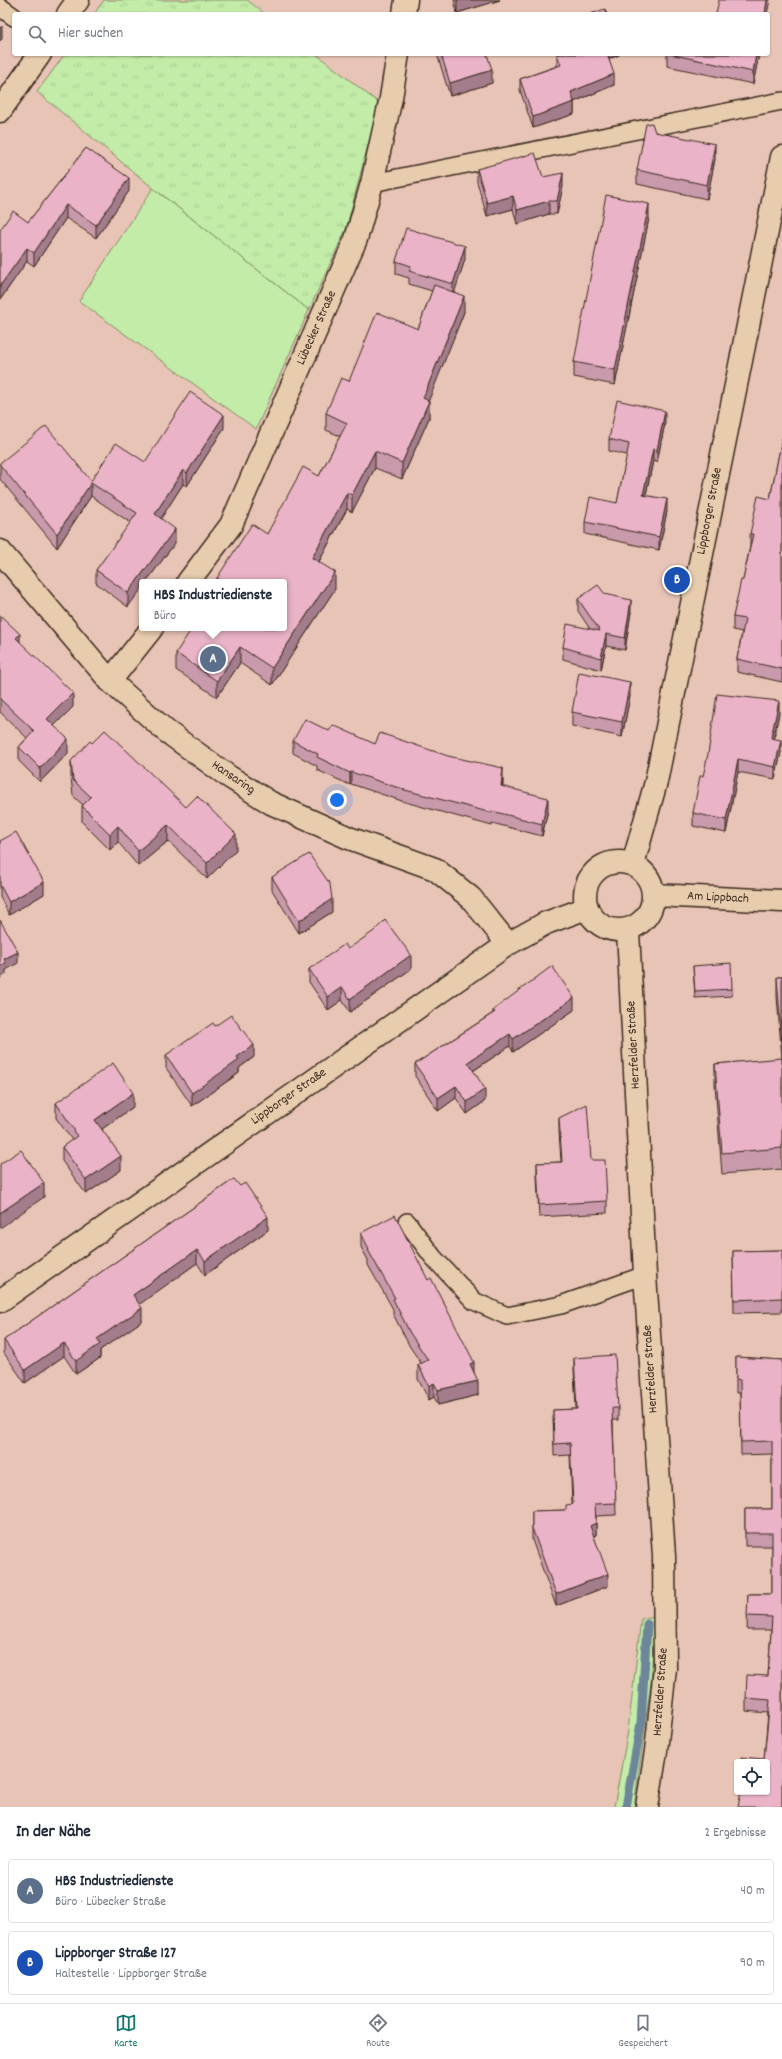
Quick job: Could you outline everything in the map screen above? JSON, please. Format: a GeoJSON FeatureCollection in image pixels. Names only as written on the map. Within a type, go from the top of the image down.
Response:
{"type":"FeatureCollection","features":[{"type":"Feature","properties":{"kind":"street"},"geometry":{"type":"LineString","coordinates":[[69,12],[78,0]]}},
{"type":"Feature","properties":{"kind":"street"},"geometry":{"type":"LineString","coordinates":[[404,12],[406,0]]}},
{"type":"Feature","properties":{"kind":"street"},"geometry":{"type":"LineString","coordinates":[[0,111],[39,56]]}},
{"type":"Feature","properties":{"kind":"street","name":"Lübecker Straße"},"geometry":{"type":"LineString","coordinates":[[190,579],[231,525],[356,239],[372,183],[391,98],[398,56]]}},
{"type":"Feature","properties":{"kind":"street","name":"Lippborger Straße"},"geometry":{"type":"LineString","coordinates":[[633,864],[656,782],[782,157]]}},
{"type":"Feature","properties":{"kind":"street","name":"Hansaring"},"geometry":{"type":"LineString","coordinates":[[0,551],[110,681],[166,731],[228,776],[271,803],[348,838],[435,869],[471,898],[508,944]]}},
{"type":"Feature","properties":{"kind":"street"},"geometry":{"type":"LineString","coordinates":[[110,681],[150,631]]}},
{"type":"Feature","properties":{"kind":"street"},"geometry":{"type":"LineString","coordinates":[[611,862],[633,864],[648,877],[652,885],[654,895],[652,906],[647,917],[639,925],[628,930],[618,931],[598,924],[591,917],[584,896],[586,885],[592,875],[600,867],[611,862]]}},
{"type":"Feature","properties":{"kind":"street","name":"Am Lippbach"},"geometry":{"type":"LineString","coordinates":[[654,895],[782,901]]}},
{"type":"Feature","properties":{"kind":"street","name":"Lippborger Straße"},"geometry":{"type":"LineString","coordinates":[[0,1301],[508,944],[546,923],[587,908]]}},
{"type":"Feature","properties":{"kind":"street","name":"Herzfelder Straße"},"geometry":{"type":"LineString","coordinates":[[628,930],[645,1276],[664,1556],[665,1668],[656,1750],[647,1807]]}},
{"type":"Feature","properties":{"kind":"lane"},"geometry":{"type":"LineString","coordinates":[[0,7],[12,16]]}},
{"type":"Feature","properties":{"kind":"lane"},"geometry":{"type":"LineString","coordinates":[[372,183],[782,101]]}},
{"type":"Feature","properties":{"kind":"lane"},"geometry":{"type":"LineString","coordinates":[[407,1222],[432,1257],[474,1301],[506,1316],[561,1305],[645,1276]]}},
{"type":"Feature","properties":{"kind":"green space"},"geometry":{"type":"Polygon","coordinates":[[[104,0],[247,0],[262,12],[95,12],[104,0]]]}},
{"type":"Feature","properties":{"kind":"green space"},"geometry":{"type":"Polygon","coordinates":[[[64,56],[319,56],[379,103],[346,229],[309,310],[153,188],[37,92],[64,56]]]}},
{"type":"Feature","properties":{"kind":"green space"},"geometry":{"type":"Polygon","coordinates":[[[153,188],[309,310],[256,429],[79,301],[153,188]]]}},
{"type":"Feature","properties":{"kind":"green space"},"geometry":{"type":"Polygon","coordinates":[[[655,1616],[651,1682],[634,1807],[614,1807],[628,1731],[641,1619],[655,1616]]]}},
{"type":"Feature","properties":{"kind":"building"},"geometry":{"type":"Polygon","coordinates":[[[719,0],[767,0],[765,12],[716,12],[719,0]]]}},
{"type":"Feature","properties":{"kind":"building"},"geometry":{"type":"Polygon","coordinates":[[[605,9],[606,12],[596,12],[605,9]]]}},
{"type":"Feature","properties":{"kind":"building"},"geometry":{"type":"Polygon","coordinates":[[[442,56],[488,56],[492,70],[450,83],[442,56]]]}},
{"type":"Feature","properties":{"kind":"building"},"geometry":{"type":"Polygon","coordinates":[[[558,56],[608,56],[614,74],[571,92],[574,102],[533,117],[520,79],[561,65],[558,56]]]}},
{"type":"Feature","properties":{"kind":"building"},"geometry":{"type":"Polygon","coordinates":[[[679,56],[756,56],[753,72],[679,56]]]}},
{"type":"Feature","properties":{"kind":"building"},"geometry":{"type":"Polygon","coordinates":[[[652,123],[655,132],[715,144],[707,185],[637,170],[646,124],[652,123]]]}},
{"type":"Feature","properties":{"kind":"building"},"geometry":{"type":"Polygon","coordinates":[[[86,148],[129,178],[96,225],[66,205],[34,253],[27,248],[0,286],[0,230],[13,211],[28,222],[86,148]]]}},
{"type":"Feature","properties":{"kind":"building"},"geometry":{"type":"Polygon","coordinates":[[[535,153],[543,177],[563,173],[557,201],[549,201],[517,210],[513,196],[487,203],[477,169],[535,153]]]}},
{"type":"Feature","properties":{"kind":"building"},"geometry":{"type":"Polygon","coordinates":[[[606,195],[649,204],[615,370],[574,362],[606,195]]]}},
{"type":"Feature","properties":{"kind":"building"},"geometry":{"type":"Polygon","coordinates":[[[406,228],[465,246],[453,284],[409,271],[411,266],[396,261],[406,228]]]}},
{"type":"Feature","properties":{"kind":"building"},"geometry":{"type":"Polygon","coordinates":[[[434,285],[464,296],[423,398],[429,401],[402,463],[375,451],[352,495],[347,493],[312,558],[335,572],[272,668],[240,647],[217,681],[176,653],[190,631],[287,631],[287,579],[217,578],[252,524],[267,534],[303,467],[319,476],[347,423],[326,413],[341,378],[349,381],[377,312],[418,329],[434,285]]]}},
{"type":"Feature","properties":{"kind":"building"},"geometry":{"type":"Polygon","coordinates":[[[190,392],[224,415],[187,473],[183,470],[155,514],[175,529],[128,593],[96,570],[137,513],[91,483],[57,534],[0,465],[0,463],[46,426],[91,481],[116,443],[145,462],[190,392]]]}},
{"type":"Feature","properties":{"kind":"building"},"geometry":{"type":"Polygon","coordinates":[[[617,400],[665,411],[657,450],[653,449],[643,495],[667,499],[659,537],[585,522],[590,497],[617,503],[629,444],[609,439],[617,400]]]}},
{"type":"Feature","properties":{"kind":"building"},"geometry":{"type":"Polygon","coordinates":[[[782,438],[782,669],[737,659],[745,619],[733,617],[753,534],[750,534],[758,496],[770,499],[782,438]]]}},
{"type":"Feature","properties":{"kind":"building"},"geometry":{"type":"Polygon","coordinates":[[[598,585],[605,594],[631,600],[625,638],[606,634],[601,658],[563,647],[567,624],[600,631],[578,599],[598,585]]]}},
{"type":"Feature","properties":{"kind":"building"},"geometry":{"type":"Polygon","coordinates":[[[0,615],[20,634],[16,638],[73,693],[47,719],[68,739],[40,768],[19,747],[34,731],[0,699],[0,615]]]}},
{"type":"Feature","properties":{"kind":"building"},"geometry":{"type":"Polygon","coordinates":[[[579,672],[630,682],[622,722],[572,712],[579,672]]]}},
{"type":"Feature","properties":{"kind":"building"},"geometry":{"type":"Polygon","coordinates":[[[717,694],[779,701],[771,738],[781,740],[775,767],[738,759],[726,820],[693,813],[700,776],[703,776],[708,754],[717,694]]]}},
{"type":"Feature","properties":{"kind":"building"},"geometry":{"type":"Polygon","coordinates":[[[305,719],[329,731],[333,725],[375,744],[380,733],[448,756],[503,768],[501,786],[548,798],[542,824],[492,811],[492,813],[405,790],[351,772],[350,773],[317,757],[318,754],[293,741],[305,719]]]}},
{"type":"Feature","properties":{"kind":"building"},"geometry":{"type":"Polygon","coordinates":[[[105,730],[186,807],[197,796],[236,834],[207,863],[168,825],[138,851],[118,826],[110,834],[82,806],[91,797],[73,780],[71,761],[90,741],[92,743],[105,730]]]}},
{"type":"Feature","properties":{"kind":"building"},"geometry":{"type":"Polygon","coordinates":[[[16,832],[44,882],[9,902],[0,885],[0,841],[16,832]]]}},
{"type":"Feature","properties":{"kind":"building"},"geometry":{"type":"Polygon","coordinates":[[[309,854],[330,884],[332,899],[299,921],[272,877],[309,854]]]}},
{"type":"Feature","properties":{"kind":"building"},"geometry":{"type":"Polygon","coordinates":[[[0,920],[18,952],[4,959],[6,963],[0,966],[0,920]]]}},
{"type":"Feature","properties":{"kind":"building"},"geometry":{"type":"Polygon","coordinates":[[[385,920],[411,955],[350,999],[342,987],[328,997],[309,969],[345,944],[348,949],[374,931],[385,920]]]}},
{"type":"Feature","properties":{"kind":"building"},"geometry":{"type":"Polygon","coordinates":[[[731,963],[732,989],[695,991],[693,966],[731,963]]]}},
{"type":"Feature","properties":{"kind":"building"},"geometry":{"type":"Polygon","coordinates":[[[552,966],[574,998],[513,1039],[510,1034],[468,1062],[485,1089],[467,1102],[456,1086],[438,1098],[415,1064],[495,1012],[493,1010],[552,966]]]}},
{"type":"Feature","properties":{"kind":"building"},"geometry":{"type":"Polygon","coordinates":[[[777,977],[782,977],[782,1043],[777,977]]]}},
{"type":"Feature","properties":{"kind":"building"},"geometry":{"type":"Polygon","coordinates":[[[231,1015],[254,1045],[237,1057],[239,1060],[192,1093],[166,1055],[213,1023],[215,1026],[231,1015]]]}},
{"type":"Feature","properties":{"kind":"building"},"geometry":{"type":"Polygon","coordinates":[[[782,1058],[782,1148],[722,1153],[715,1064],[782,1058]]]}},
{"type":"Feature","properties":{"kind":"building"},"geometry":{"type":"Polygon","coordinates":[[[113,1063],[133,1093],[95,1120],[121,1156],[86,1180],[62,1147],[77,1136],[56,1103],[113,1063]]]}},
{"type":"Feature","properties":{"kind":"building"},"geometry":{"type":"Polygon","coordinates":[[[587,1104],[591,1160],[605,1160],[607,1201],[539,1205],[537,1163],[562,1162],[559,1118],[587,1104]]]}},
{"type":"Feature","properties":{"kind":"building"},"geometry":{"type":"Polygon","coordinates":[[[21,1150],[44,1183],[0,1213],[0,1164],[21,1150]]]}},
{"type":"Feature","properties":{"kind":"building"},"geometry":{"type":"Polygon","coordinates":[[[234,1179],[240,1186],[245,1183],[268,1217],[205,1261],[197,1250],[133,1295],[142,1308],[97,1339],[100,1344],[76,1361],[64,1343],[25,1370],[4,1340],[234,1179]]]}},
{"type":"Feature","properties":{"kind":"building"},"geometry":{"type":"Polygon","coordinates":[[[395,1215],[428,1280],[431,1278],[474,1362],[470,1364],[478,1381],[438,1390],[434,1383],[429,1386],[418,1365],[428,1360],[410,1333],[393,1299],[395,1298],[368,1250],[369,1249],[361,1233],[395,1215]]]}},
{"type":"Feature","properties":{"kind":"building"},"geometry":{"type":"Polygon","coordinates":[[[782,1250],[782,1298],[734,1300],[733,1251],[782,1250]]]}},
{"type":"Feature","properties":{"kind":"building"},"geometry":{"type":"Polygon","coordinates":[[[615,1355],[618,1408],[612,1408],[616,1503],[595,1504],[596,1523],[590,1526],[608,1574],[556,1594],[532,1528],[532,1511],[566,1510],[566,1505],[573,1504],[570,1443],[554,1444],[553,1410],[577,1409],[574,1358],[615,1355]]]}},
{"type":"Feature","properties":{"kind":"building"},"geometry":{"type":"Polygon","coordinates":[[[736,1357],[782,1360],[782,1807],[738,1807],[740,1795],[770,1795],[770,1759],[764,1759],[770,1700],[746,1698],[747,1675],[768,1676],[772,1617],[747,1616],[748,1594],[772,1594],[772,1533],[745,1533],[745,1509],[772,1509],[772,1441],[741,1442],[740,1380],[736,1379],[736,1357]]]}},
{"type":"Feature","properties":{"kind":"building"},"geometry":{"type":"Polygon","coordinates":[[[742,1757],[764,1759],[742,1759],[742,1757]]]}},
{"type":"Feature","properties":{"kind":"waterway"},"geometry":{"type":"LineString","coordinates":[[626,1807],[641,1723],[647,1624]]}},
{"type":"Feature","properties":{"kind":"place","name":"Lippborger Straße 127"},"geometry":{"type":"Point","coordinates":[677,580]}},
{"type":"Feature","properties":{"kind":"place","name":"HBS Industriedienste"},"geometry":{"type":"Point","coordinates":[213,659]}}]}
